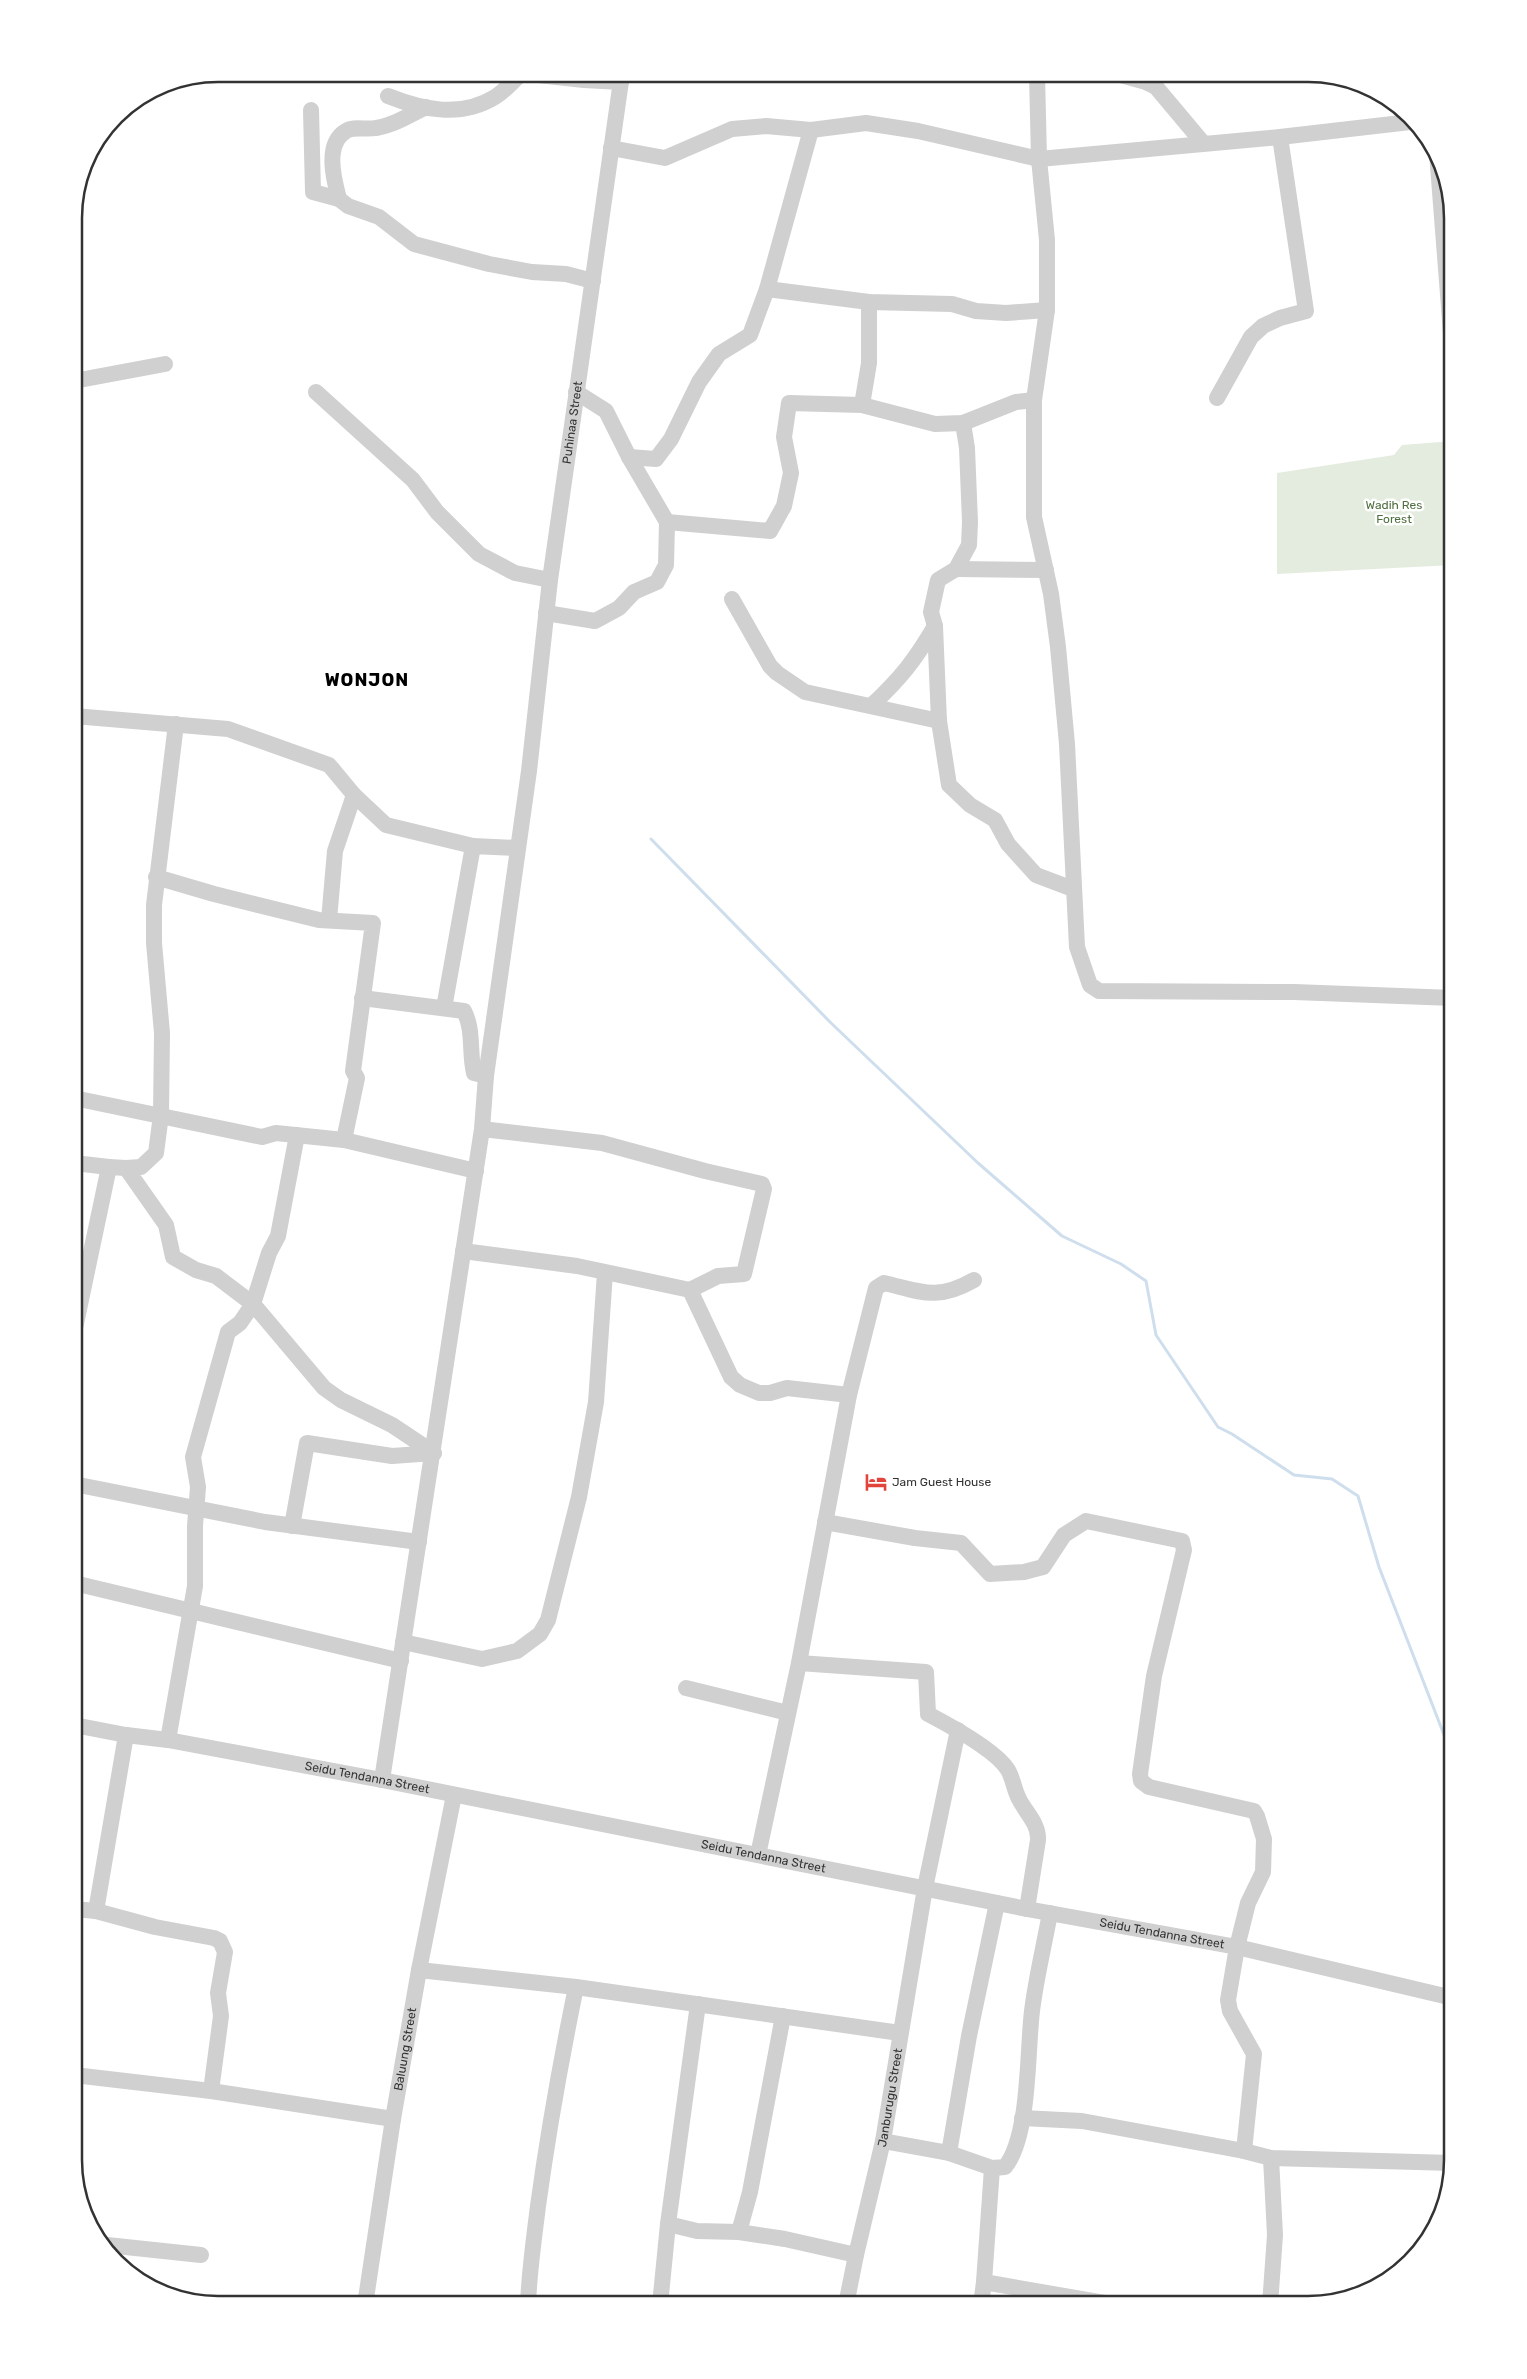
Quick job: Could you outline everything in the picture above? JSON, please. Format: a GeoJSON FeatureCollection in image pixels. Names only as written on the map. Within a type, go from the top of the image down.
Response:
{"type":"FeatureCollection","features":[{"type":"Feature","properties":{"kind":"street"},"geometry":{"type":"LineString","coordinates":[[388,96],[407,103],[445,111],[472,109],[496,97],[512,82]]}},
{"type":"Feature","properties":{"kind":"street","name":"Puhinaa Street"},"geometry":{"type":"LineString","coordinates":[[382,1780],[434,1453],[482,1129],[486,1076],[529,771],[550,580],[620,82]]}},
{"type":"Feature","properties":{"kind":"street"},"geometry":{"type":"LineString","coordinates":[[1037,83],[1039,160],[1047,240],[1047,310],[1034,400],[1034,517],[1046,570],[1058,647],[1067,744],[1077,947],[1090,985],[1099,991],[1294,992],[1444,998]]}},
{"type":"Feature","properties":{"kind":"street"},"geometry":{"type":"LineString","coordinates":[[1147,83],[1156,88],[1204,143]]}},
{"type":"Feature","properties":{"kind":"street"},"geometry":{"type":"LineString","coordinates":[[339,199],[333,173],[333,155],[337,138],[347,130],[376,128],[396,122],[426,107]]}},
{"type":"Feature","properties":{"kind":"street"},"geometry":{"type":"LineString","coordinates":[[312,110],[313,192],[339,199],[348,206],[379,217],[414,244],[489,264],[532,272],[566,274],[593,281]]}},
{"type":"Feature","properties":{"kind":"street"},"geometry":{"type":"LineString","coordinates":[[611,148],[665,158],[732,129],[766,126],[811,130],[866,123],[918,131],[1039,160],[1280,137],[1405,123]]}},
{"type":"Feature","properties":{"kind":"street"},"geometry":{"type":"LineString","coordinates":[[629,457],[656,459],[671,439],[699,382],[719,354],[750,335],[767,289],[811,130]]}},
{"type":"Feature","properties":{"kind":"street"},"geometry":{"type":"LineString","coordinates":[[1216,398],[1251,337],[1263,326],[1280,318],[1306,311],[1280,137]]}},
{"type":"Feature","properties":{"kind":"street"},"geometry":{"type":"LineString","coordinates":[[1439,181],[1444,243]]}},
{"type":"Feature","properties":{"kind":"street"},"geometry":{"type":"LineString","coordinates":[[767,289],[869,302],[952,304],[976,311],[1006,313],[1047,310]]}},
{"type":"Feature","properties":{"kind":"street"},"geometry":{"type":"LineString","coordinates":[[862,405],[868,363],[869,302]]}},
{"type":"Feature","properties":{"kind":"street"},"geometry":{"type":"LineString","coordinates":[[83,379],[165,364]]}},
{"type":"Feature","properties":{"kind":"street"},"geometry":{"type":"LineString","coordinates":[[316,392],[413,480],[436,512],[479,554],[515,573],[550,580]]}},
{"type":"Feature","properties":{"kind":"street"},"geometry":{"type":"LineString","coordinates":[[546,613],[594,621],[619,608],[634,592],[657,582],[666,565],[667,522],[629,457],[606,411],[576,392]]}},
{"type":"Feature","properties":{"kind":"street"},"geometry":{"type":"LineString","coordinates":[[667,522],[770,531],[784,506],[791,473],[784,437],[789,403],[862,405],[935,424],[963,422],[1016,402],[1034,400]]}},
{"type":"Feature","properties":{"kind":"street"},"geometry":{"type":"LineString","coordinates":[[963,422],[967,448],[969,545],[956,569],[938,580],[931,612],[935,626],[939,721],[949,785],[956,793],[995,820],[1008,844],[1036,875],[1073,889]]}},
{"type":"Feature","properties":{"kind":"street"},"geometry":{"type":"LineString","coordinates":[[956,569],[1046,570]]}},
{"type":"Feature","properties":{"kind":"street"},"geometry":{"type":"LineString","coordinates":[[732,598],[770,666],[805,692],[939,721]]}},
{"type":"Feature","properties":{"kind":"street"},"geometry":{"type":"LineString","coordinates":[[872,705],[894,685],[916,658],[935,626]]}},
{"type":"Feature","properties":{"kind":"street"},"geometry":{"type":"LineString","coordinates":[[83,717],[228,729],[328,765],[354,795],[386,825],[473,846],[518,848]]}},
{"type":"Feature","properties":{"kind":"street"},"geometry":{"type":"LineString","coordinates":[[83,1164],[126,1168],[141,1167],[156,1153],[161,1115],[162,1033],[154,943],[156,877],[176,724]]}},
{"type":"Feature","properties":{"kind":"street"},"geometry":{"type":"LineString","coordinates":[[329,920],[335,851],[354,795]]}},
{"type":"Feature","properties":{"kind":"street"},"geometry":{"type":"LineString","coordinates":[[444,1008],[473,846]]}},
{"type":"Feature","properties":{"kind":"street"},"geometry":{"type":"LineString","coordinates":[[156,877],[214,894],[319,920],[373,923],[353,1071],[357,1078],[344,1140]]}},
{"type":"Feature","properties":{"kind":"street"},"geometry":{"type":"LineString","coordinates":[[362,998],[464,1011],[470,1021],[471,1060],[474,1073],[486,1076]]}},
{"type":"Feature","properties":{"kind":"street"},"geometry":{"type":"LineString","coordinates":[[83,1100],[262,1137],[276,1133],[344,1140],[476,1171]]}},
{"type":"Feature","properties":{"kind":"street"},"geometry":{"type":"LineString","coordinates":[[463,1252],[577,1266],[690,1290],[718,1276],[744,1274],[764,1189],[762,1184],[695,1168],[602,1142],[482,1129]]}},
{"type":"Feature","properties":{"kind":"street"},"geometry":{"type":"LineString","coordinates":[[168,1740],[195,1586],[198,1487],[193,1457],[203,1417],[221,1363],[228,1332],[240,1322],[253,1304],[269,1253],[278,1236],[297,1135]]}},
{"type":"Feature","properties":{"kind":"street"},"geometry":{"type":"LineString","coordinates":[[82,1294],[110,1167]]}},
{"type":"Feature","properties":{"kind":"street"},"geometry":{"type":"LineString","coordinates":[[126,1168],[166,1225],[173,1257],[196,1270],[216,1276],[253,1304],[324,1388],[341,1400],[392,1425],[434,1453]]}},
{"type":"Feature","properties":{"kind":"street"},"geometry":{"type":"LineString","coordinates":[[403,1642],[482,1659],[517,1651],[540,1634],[548,1620],[580,1497],[596,1402],[605,1273]]}},
{"type":"Feature","properties":{"kind":"street"},"geometry":{"type":"LineString","coordinates":[[758,1856],[799,1663],[849,1394],[876,1288],[884,1283],[931,1294],[955,1291],[974,1280]]}},
{"type":"Feature","properties":{"kind":"street"},"geometry":{"type":"LineString","coordinates":[[690,1290],[730,1377],[740,1385],[760,1393],[770,1393],[787,1388],[849,1394]]}},
{"type":"Feature","properties":{"kind":"street"},"geometry":{"type":"LineString","coordinates":[[292,1526],[307,1443],[392,1456],[434,1453]]}},
{"type":"Feature","properties":{"kind":"street"},"geometry":{"type":"LineString","coordinates":[[82,1486],[292,1526],[419,1542]]}},
{"type":"Feature","properties":{"kind":"street"},"geometry":{"type":"LineString","coordinates":[[825,1522],[914,1538],[961,1543],[990,1574],[1024,1572],[1043,1567],[1064,1534],[1086,1521],[1182,1541],[1184,1550],[1154,1676],[1140,1774],[1141,1781],[1149,1787],[1254,1811],[1264,1839],[1263,1872],[1248,1903],[1237,1948],[1228,2000],[1230,2011],[1254,2054],[1244,2151]]}},
{"type":"Feature","properties":{"kind":"street"},"geometry":{"type":"LineString","coordinates":[[82,1586],[192,1610],[400,1661]]}},
{"type":"Feature","properties":{"kind":"street"},"geometry":{"type":"LineString","coordinates":[[799,1663],[926,1672],[928,1714],[958,1730],[1000,1760],[1008,1769],[1019,1798],[1038,1833],[1027,1909]]}},
{"type":"Feature","properties":{"kind":"street"},"geometry":{"type":"LineString","coordinates":[[686,1688],[788,1713]]}},
{"type":"Feature","properties":{"kind":"street","name":"Seidu Tendanna Street"},"geometry":{"type":"LineString","coordinates":[[82,1727],[126,1735],[168,1740],[382,1780],[1027,1909],[1237,1948],[1444,1996]]}},
{"type":"Feature","properties":{"kind":"street","name":"Janburugu Street"},"geometry":{"type":"LineString","coordinates":[[848,2296],[883,2141],[925,1888],[958,1730]]}},
{"type":"Feature","properties":{"kind":"street"},"geometry":{"type":"LineString","coordinates":[[96,1911],[126,1735]]}},
{"type":"Feature","properties":{"kind":"street","name":"Baluung Street"},"geometry":{"type":"LineString","coordinates":[[366,2296],[393,2120],[419,1970],[454,1795]]}},
{"type":"Feature","properties":{"kind":"street"},"geometry":{"type":"LineString","coordinates":[[949,2153],[969,2036],[997,1903]]}},
{"type":"Feature","properties":{"kind":"street"},"geometry":{"type":"LineString","coordinates":[[82,1910],[96,1911],[155,1927],[214,1938],[220,1941],[225,1952],[218,1993],[221,2016],[211,2091]]}},
{"type":"Feature","properties":{"kind":"street"},"geometry":{"type":"LineString","coordinates":[[883,2141],[949,2153],[992,2168],[1005,2167],[1012,2158],[1022,2118],[1032,2010],[1050,1913]]}},
{"type":"Feature","properties":{"kind":"street"},"geometry":{"type":"LineString","coordinates":[[419,1970],[576,1987],[900,2033]]}},
{"type":"Feature","properties":{"kind":"street"},"geometry":{"type":"LineString","coordinates":[[529,2296],[531,2262],[557,2082],[576,1987]]}},
{"type":"Feature","properties":{"kind":"street"},"geometry":{"type":"LineString","coordinates":[[661,2296],[668,2224],[698,2004]]}},
{"type":"Feature","properties":{"kind":"street"},"geometry":{"type":"LineString","coordinates":[[739,2232],[750,2192],[783,2016]]}},
{"type":"Feature","properties":{"kind":"street"},"geometry":{"type":"LineString","coordinates":[[82,2076],[211,2091],[393,2120]]}},
{"type":"Feature","properties":{"kind":"street"},"geometry":{"type":"LineString","coordinates":[[1022,2118],[1082,2121],[1244,2151],[1271,2158],[1444,2163]]}},
{"type":"Feature","properties":{"kind":"street"},"geometry":{"type":"LineString","coordinates":[[1271,2158],[1275,2235],[1271,2296]]}},
{"type":"Feature","properties":{"kind":"street"},"geometry":{"type":"LineString","coordinates":[[982,2296],[992,2168]]}},
{"type":"Feature","properties":{"kind":"street"},"geometry":{"type":"LineString","coordinates":[[668,2224],[697,2231],[739,2232],[785,2239],[856,2255]]}},
{"type":"Feature","properties":{"kind":"street"},"geometry":{"type":"LineString","coordinates":[[113,2246],[201,2254]]}},
{"type":"Feature","properties":{"kind":"street"},"geometry":{"type":"LineString","coordinates":[[984,2282],[1069,2296]]}},
{"type":"Feature","properties":{"kind":"green space","name":"Wadih Res Forest"},"geometry":{"type":"Polygon","coordinates":[[[1444,442],[1444,565],[1277,574],[1277,473],[1394,455],[1402,445],[1444,442]]]}},
{"type":"Feature","properties":{"kind":"waterway"},"geometry":{"type":"LineString","coordinates":[[651,839],[831,1023],[978,1163],[1062,1236],[1121,1264],[1146,1281],[1156,1335],[1218,1427],[1232,1434],[1294,1475],[1332,1479],[1358,1496],[1379,1567],[1444,1735]]}},
{"type":"Feature","properties":{"kind":"place","name":"Jam Guest House"},"geometry":{"type":"Point","coordinates":[876,1482]}},
{"type":"Feature","properties":{"kind":"district","name":"WONJON"},"geometry":{"type":"Point","coordinates":[367,680]}}]}
